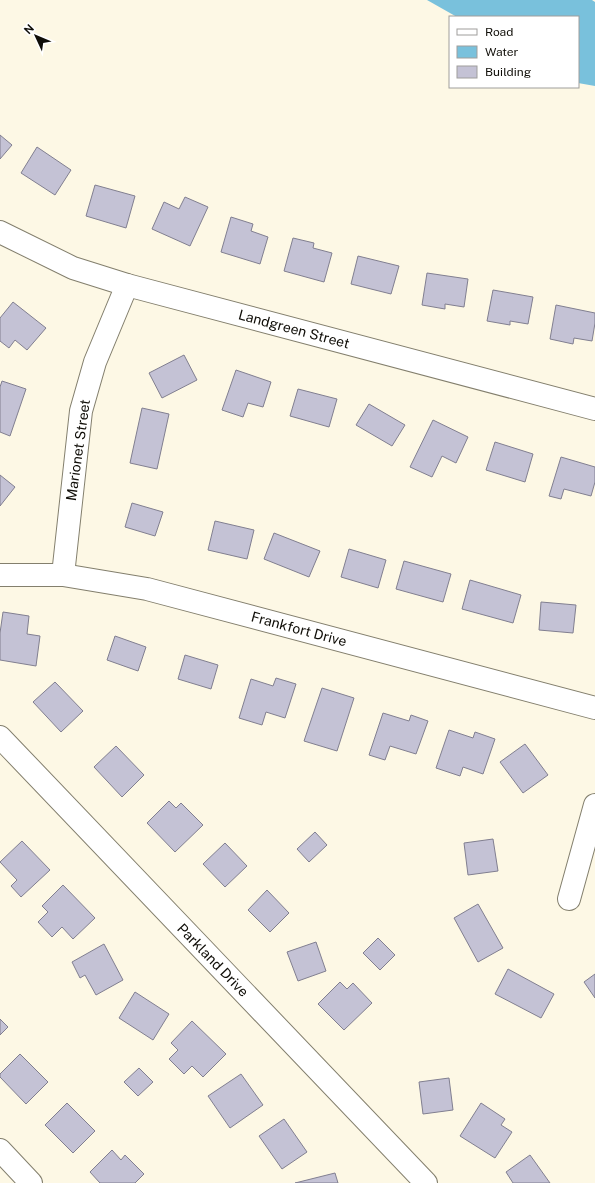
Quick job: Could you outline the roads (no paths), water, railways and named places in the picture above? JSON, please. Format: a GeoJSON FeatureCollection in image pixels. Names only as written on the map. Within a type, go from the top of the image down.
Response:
{"type":"FeatureCollection","features":[{"type":"Feature","properties":{"kind":"street","name":"Landgreen Street"},"geometry":{"type":"LineString","coordinates":[[0,232],[73,268],[127,285],[595,409]]}},
{"type":"Feature","properties":{"kind":"street","name":"Marionet Street"},"geometry":{"type":"LineString","coordinates":[[63,575],[81,411],[95,362],[127,285]]}},
{"type":"Feature","properties":{"kind":"street","name":"Frankfort Drive"},"geometry":{"type":"LineString","coordinates":[[0,575],[63,575],[147,589],[595,708]]}},
{"type":"Feature","properties":{"kind":"street","name":"Parkland Drive"},"geometry":{"type":"LineString","coordinates":[[0,737],[426,1183]]}},
{"type":"Feature","properties":{"kind":"street"},"geometry":{"type":"LineString","coordinates":[[569,899],[595,805]]}},
{"type":"Feature","properties":{"kind":"street"},"geometry":{"type":"LineString","coordinates":[[0,1150],[31,1183]]}},
{"type":"Feature","properties":{"kind":"water"},"geometry":{"type":"Polygon","coordinates":[[[427,0],[592,0],[595,2],[595,86],[579,83],[579,16],[455,16],[427,0]]]}}]}
